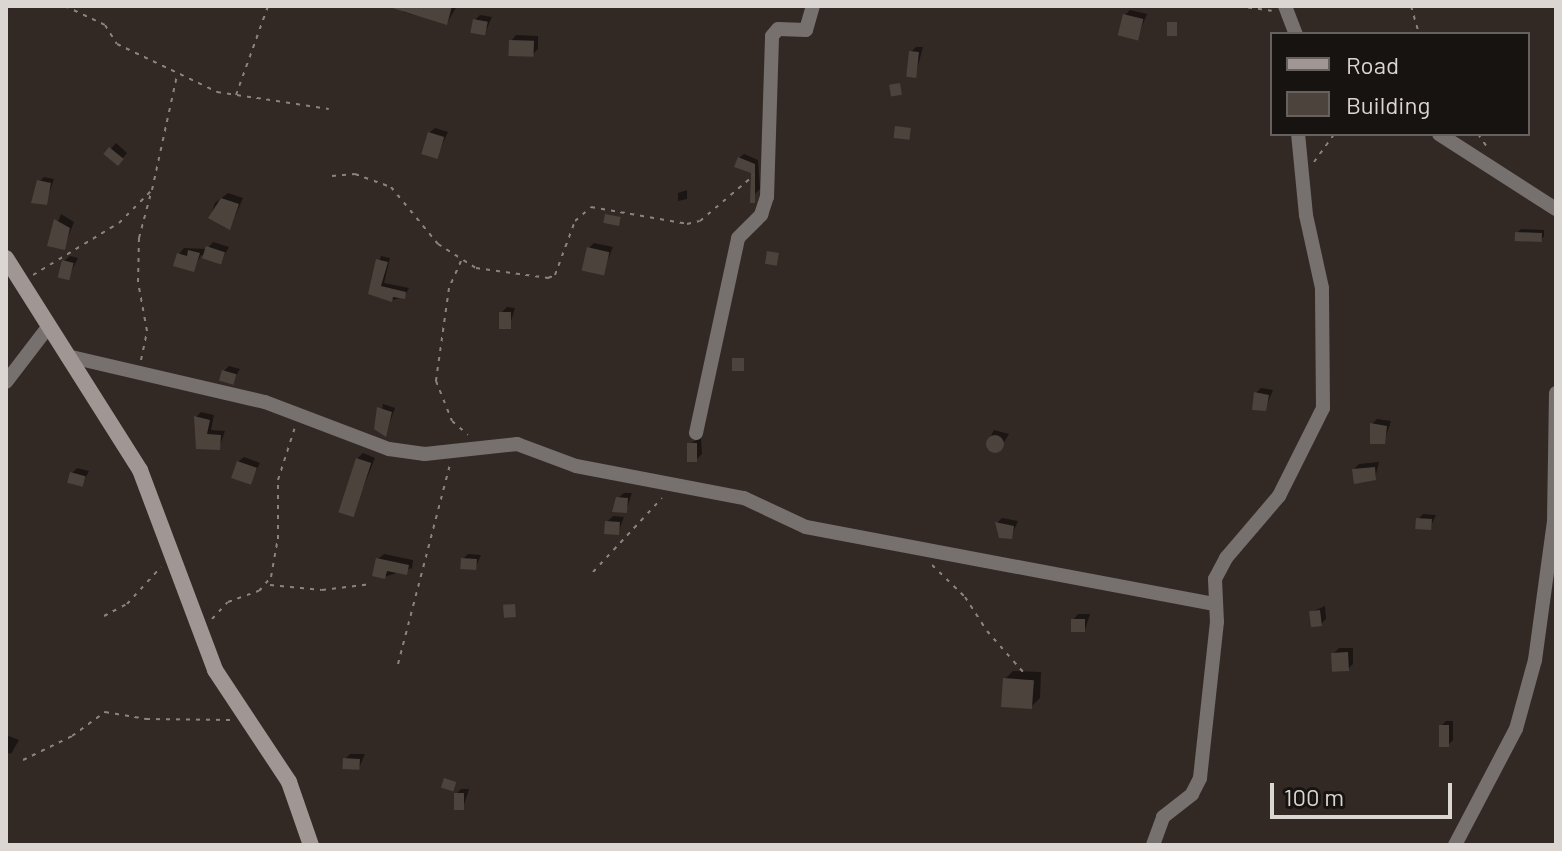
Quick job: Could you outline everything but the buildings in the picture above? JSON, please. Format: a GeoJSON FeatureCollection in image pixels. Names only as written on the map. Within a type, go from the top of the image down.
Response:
{"type":"FeatureCollection","features":[{"type":"Feature","properties":{"kind":"main road"},"geometry":{"type":"LineString","coordinates":[[6,258],[140,470],[169,557],[199,630],[244,720],[289,782],[311,845]]}},
{"type":"Feature","properties":{"kind":"street"},"geometry":{"type":"LineString","coordinates":[[696,433],[697,412],[738,238],[764,209],[770,163],[772,36],[778,29],[806,30],[813,6]]}},
{"type":"Feature","properties":{"kind":"street"},"geometry":{"type":"LineString","coordinates":[[1286,11],[1295,32]]}},
{"type":"Feature","properties":{"kind":"street"},"geometry":{"type":"LineString","coordinates":[[1153,845],[1163,817],[1198,786],[1219,568],[1279,496],[1323,408],[1322,288],[1301,178],[1298,136]]}},
{"type":"Feature","properties":{"kind":"street"},"geometry":{"type":"LineString","coordinates":[[1442,136],[1556,209]]}},
{"type":"Feature","properties":{"kind":"street"},"geometry":{"type":"LineString","coordinates":[[6,382],[48,327]]}},
{"type":"Feature","properties":{"kind":"street"},"geometry":{"type":"LineString","coordinates":[[67,356],[299,415],[389,449],[453,451],[517,444],[598,471],[682,482],[753,501],[806,527],[1215,604]]}},
{"type":"Feature","properties":{"kind":"street"},"geometry":{"type":"LineString","coordinates":[[1455,845],[1516,729],[1535,660],[1554,521],[1556,393]]}},
{"type":"Feature","properties":{"kind":"path"},"geometry":{"type":"LineString","coordinates":[[65,6],[105,25],[117,44],[177,75],[236,96],[329,109]]}},
{"type":"Feature","properties":{"kind":"path"},"geometry":{"type":"LineString","coordinates":[[236,96],[268,6]]}},
{"type":"Feature","properties":{"kind":"path"},"geometry":{"type":"LineString","coordinates":[[1238,6],[1286,11]]}},
{"type":"Feature","properties":{"kind":"path"},"geometry":{"type":"LineString","coordinates":[[1411,6],[1418,32]]}},
{"type":"Feature","properties":{"kind":"path"},"geometry":{"type":"LineString","coordinates":[[139,373],[147,331],[138,282],[139,238],[177,75]]}},
{"type":"Feature","properties":{"kind":"path"},"geometry":{"type":"LineString","coordinates":[[1301,178],[1332,136]]}},
{"type":"Feature","properties":{"kind":"path"},"geometry":{"type":"LineString","coordinates":[[332,176],[355,174],[391,187],[438,244],[461,261],[501,275],[553,278],[575,221],[591,207],[687,224],[700,221],[770,163]]}},
{"type":"Feature","properties":{"kind":"path"},"geometry":{"type":"LineString","coordinates":[[22,282],[119,223],[152,190]]}},
{"type":"Feature","properties":{"kind":"path"},"geometry":{"type":"LineString","coordinates":[[461,261],[449,288],[436,381],[452,421],[491,446]]}},
{"type":"Feature","properties":{"kind":"path"},"geometry":{"type":"LineString","coordinates":[[267,585],[278,539],[278,480],[299,415]]}},
{"type":"Feature","properties":{"kind":"path"},"geometry":{"type":"LineString","coordinates":[[398,664],[453,451]]}},
{"type":"Feature","properties":{"kind":"path"},"geometry":{"type":"LineString","coordinates":[[593,572],[647,512],[682,482]]}},
{"type":"Feature","properties":{"kind":"path"},"geometry":{"type":"LineString","coordinates":[[917,550],[965,597],[987,631],[1024,673]]}},
{"type":"Feature","properties":{"kind":"path"},"geometry":{"type":"LineString","coordinates":[[104,616],[127,604],[169,557]]}},
{"type":"Feature","properties":{"kind":"path"},"geometry":{"type":"LineString","coordinates":[[199,630],[228,602],[267,585],[322,590],[372,584]]}},
{"type":"Feature","properties":{"kind":"path"},"geometry":{"type":"LineString","coordinates":[[23,760],[72,736],[105,712],[146,719],[244,720]]}}]}
